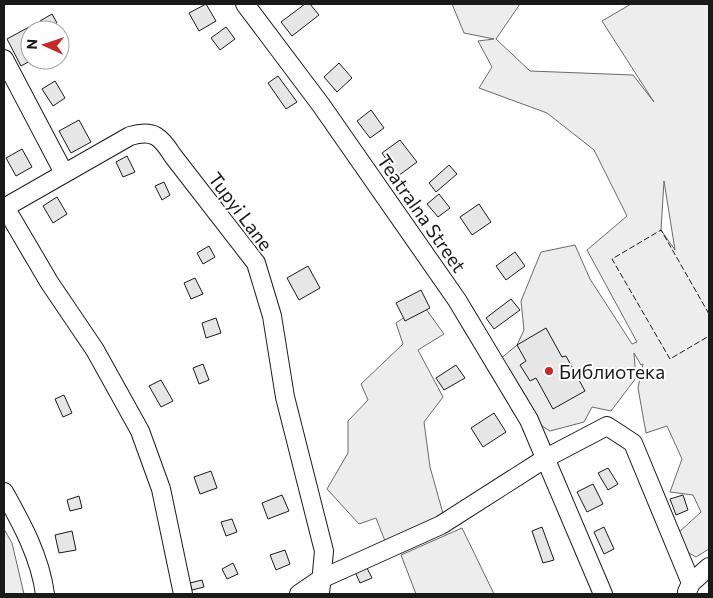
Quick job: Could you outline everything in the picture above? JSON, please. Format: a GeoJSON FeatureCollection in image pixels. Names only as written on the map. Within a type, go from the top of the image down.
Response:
{"type":"FeatureCollection","features":[{"type":"Feature","properties":{"kind":"street","name":"Teatralna Street"},"geometry":{"type":"LineString","coordinates":[[246,4],[321,105],[457,300],[530,420],[603,594]]}},
{"type":"Feature","properties":{"kind":"street"},"geometry":{"type":"LineString","coordinates":[[4,59],[64,173]]}},
{"type":"Feature","properties":{"kind":"street","name":"Tupyi Lane"},"geometry":{"type":"LineString","coordinates":[[4,208],[130,136],[145,132],[162,140],[256,263],[272,316],[285,397],[324,551],[320,587]]}},
{"type":"Feature","properties":{"kind":"street"},"geometry":{"type":"LineString","coordinates":[[4,208],[95,350],[140,430],[161,489],[183,594]]}},
{"type":"Feature","properties":{"kind":"street"},"geometry":{"type":"LineString","coordinates":[[299,594],[320,587],[441,525],[546,458],[607,426],[634,443],[689,589],[709,567]]}},
{"type":"Feature","properties":{"kind":"street"},"geometry":{"type":"LineString","coordinates":[[4,492],[24,527],[42,576],[45,594]]}},
{"type":"Feature","properties":{"kind":"shaded area"},"geometry":{"type":"Polygon","coordinates":[[[452,4],[520,4],[496,39],[530,71],[633,75],[654,102],[602,21],[631,4],[709,4],[709,549],[696,557],[682,549],[678,533],[701,512],[693,495],[670,492],[682,459],[667,426],[646,433],[638,388],[643,364],[641,365],[634,353],[636,378],[611,411],[592,407],[584,422],[550,431],[536,422],[499,360],[517,345],[524,330],[521,301],[541,252],[575,245],[590,279],[632,344],[637,342],[587,250],[627,216],[594,150],[547,113],[479,88],[492,67],[478,41],[494,39],[464,33],[452,4]],[[664,181],[661,230],[675,250],[664,181]]]}},
{"type":"Feature","properties":{"kind":"shaded area"},"geometry":{"type":"Polygon","coordinates":[[[423,305],[444,334],[418,350],[443,397],[424,422],[430,467],[444,517],[393,542],[385,541],[376,518],[359,524],[327,489],[348,453],[348,421],[368,400],[361,384],[403,344],[396,323],[423,305]]]}},
{"type":"Feature","properties":{"kind":"shaded area"},"geometry":{"type":"Polygon","coordinates":[[[462,528],[494,594],[416,594],[401,555],[462,528]]]}},
{"type":"Feature","properties":{"kind":"shaded area"},"geometry":{"type":"Polygon","coordinates":[[[4,529],[12,543],[24,594],[4,594],[4,529]]]}},
{"type":"Feature","properties":{"kind":"building"},"geometry":{"type":"Polygon","coordinates":[[[206,4],[216,21],[199,31],[189,13],[206,4]]]}},
{"type":"Feature","properties":{"kind":"building"},"geometry":{"type":"Polygon","coordinates":[[[305,4],[310,4],[319,15],[292,36],[281,22],[305,4]]]}},
{"type":"Feature","properties":{"kind":"building"},"geometry":{"type":"Polygon","coordinates":[[[52,14],[55,20],[42,20],[52,14]]]}},
{"type":"Feature","properties":{"kind":"building"},"geometry":{"type":"Polygon","coordinates":[[[226,27],[235,39],[220,50],[211,38],[226,27]]]}},
{"type":"Feature","properties":{"kind":"building"},"geometry":{"type":"Polygon","coordinates":[[[20,32],[20,64],[7,39],[20,32]]]}},
{"type":"Feature","properties":{"kind":"building"},"geometry":{"type":"Polygon","coordinates":[[[339,63],[352,78],[337,92],[324,77],[339,63]]]}},
{"type":"Feature","properties":{"kind":"building"},"geometry":{"type":"Polygon","coordinates":[[[278,76],[297,102],[286,109],[268,83],[278,76]]]}},
{"type":"Feature","properties":{"kind":"building"},"geometry":{"type":"Polygon","coordinates":[[[55,81],[65,98],[53,106],[42,89],[55,81]]]}},
{"type":"Feature","properties":{"kind":"building"},"geometry":{"type":"Polygon","coordinates":[[[371,110],[384,128],[370,138],[357,121],[371,110]]]}},
{"type":"Feature","properties":{"kind":"building"},"geometry":{"type":"Polygon","coordinates":[[[79,120],[91,142],[71,153],[59,131],[79,120]]]}},
{"type":"Feature","properties":{"kind":"building"},"geometry":{"type":"Polygon","coordinates":[[[400,140],[417,162],[398,176],[382,153],[400,140]]]}},
{"type":"Feature","properties":{"kind":"building"},"geometry":{"type":"Polygon","coordinates":[[[22,149],[32,167],[16,176],[6,158],[22,149]]]}},
{"type":"Feature","properties":{"kind":"building"},"geometry":{"type":"Polygon","coordinates":[[[127,156],[135,172],[123,177],[116,162],[127,156]]]}},
{"type":"Feature","properties":{"kind":"building"},"geometry":{"type":"Polygon","coordinates":[[[449,165],[457,174],[436,192],[429,183],[449,165]]]}},
{"type":"Feature","properties":{"kind":"building"},"geometry":{"type":"Polygon","coordinates":[[[164,182],[170,195],[162,200],[155,186],[164,182]]]}},
{"type":"Feature","properties":{"kind":"building"},"geometry":{"type":"Polygon","coordinates":[[[439,194],[450,208],[438,217],[427,204],[439,194]]]}},
{"type":"Feature","properties":{"kind":"building"},"geometry":{"type":"Polygon","coordinates":[[[57,197],[67,214],[53,223],[43,206],[57,197]]]}},
{"type":"Feature","properties":{"kind":"building"},"geometry":{"type":"Polygon","coordinates":[[[479,204],[491,222],[472,235],[460,217],[479,204]]]}},
{"type":"Feature","properties":{"kind":"building"},"geometry":{"type":"Polygon","coordinates":[[[209,246],[215,257],[203,264],[197,253],[209,246]]]}},
{"type":"Feature","properties":{"kind":"building"},"geometry":{"type":"Polygon","coordinates":[[[515,252],[525,266],[506,280],[496,266],[515,252]]]}},
{"type":"Feature","properties":{"kind":"building"},"geometry":{"type":"Polygon","coordinates":[[[308,266],[320,288],[299,300],[287,278],[308,266]]]}},
{"type":"Feature","properties":{"kind":"building"},"geometry":{"type":"Polygon","coordinates":[[[195,278],[203,294],[191,299],[184,283],[195,278]]]}},
{"type":"Feature","properties":{"kind":"building"},"geometry":{"type":"Polygon","coordinates":[[[421,290],[430,308],[405,321],[396,303],[421,290]]]}},
{"type":"Feature","properties":{"kind":"building"},"geometry":{"type":"Polygon","coordinates":[[[511,299],[520,310],[494,329],[486,318],[511,299]]]}},
{"type":"Feature","properties":{"kind":"building"},"geometry":{"type":"Polygon","coordinates":[[[216,318],[221,333],[206,338],[202,323],[216,318]]]}},
{"type":"Feature","properties":{"kind":"building","name":"Библиотека"},"geometry":{"type":"Polygon","coordinates":[[[546,328],[562,357],[566,356],[585,391],[553,409],[536,378],[530,381],[520,365],[526,361],[517,345],[546,328]]]}},
{"type":"Feature","properties":{"kind":"building"},"geometry":{"type":"Polygon","coordinates":[[[203,364],[209,380],[199,384],[193,368],[203,364]]]}},
{"type":"Feature","properties":{"kind":"building"},"geometry":{"type":"Polygon","coordinates":[[[456,365],[465,378],[444,390],[436,378],[456,365]]]}},
{"type":"Feature","properties":{"kind":"building"},"geometry":{"type":"Polygon","coordinates":[[[161,380],[173,401],[161,407],[149,386],[161,380]]]}},
{"type":"Feature","properties":{"kind":"building"},"geometry":{"type":"Polygon","coordinates":[[[64,395],[72,413],[63,417],[55,399],[64,395]]]}},
{"type":"Feature","properties":{"kind":"building"},"geometry":{"type":"Polygon","coordinates":[[[494,413],[506,432],[483,447],[471,428],[494,413]]]}},
{"type":"Feature","properties":{"kind":"building"},"geometry":{"type":"Polygon","coordinates":[[[608,468],[618,484],[608,490],[598,473],[608,468]]]}},
{"type":"Feature","properties":{"kind":"building"},"geometry":{"type":"Polygon","coordinates":[[[211,471],[217,488],[200,494],[194,477],[211,471]]]}},
{"type":"Feature","properties":{"kind":"building"},"geometry":{"type":"Polygon","coordinates":[[[593,484],[603,504],[587,512],[577,492],[593,484]]]}},
{"type":"Feature","properties":{"kind":"building"},"geometry":{"type":"Polygon","coordinates":[[[282,495],[289,511],[268,519],[262,503],[282,495]]]}},
{"type":"Feature","properties":{"kind":"building"},"geometry":{"type":"Polygon","coordinates":[[[683,495],[688,510],[676,515],[670,499],[683,495]]]}},
{"type":"Feature","properties":{"kind":"building"},"geometry":{"type":"Polygon","coordinates":[[[79,496],[82,508],[70,511],[67,500],[79,496]]]}},
{"type":"Feature","properties":{"kind":"building"},"geometry":{"type":"Polygon","coordinates":[[[232,519],[237,532],[226,536],[221,522],[232,519]]]}},
{"type":"Feature","properties":{"kind":"building"},"geometry":{"type":"Polygon","coordinates":[[[542,527],[554,560],[543,563],[532,531],[542,527]]]}},
{"type":"Feature","properties":{"kind":"building"},"geometry":{"type":"Polygon","coordinates":[[[604,527],[614,549],[604,554],[594,532],[604,527]]]}},
{"type":"Feature","properties":{"kind":"building"},"geometry":{"type":"Polygon","coordinates":[[[72,531],[76,550],[59,553],[55,535],[72,531]]]}},
{"type":"Feature","properties":{"kind":"building"},"geometry":{"type":"Polygon","coordinates":[[[285,550],[290,564],[276,570],[270,555],[285,550]]]}},
{"type":"Feature","properties":{"kind":"building"},"geometry":{"type":"Polygon","coordinates":[[[233,563],[238,574],[227,579],[222,569],[233,563]]]}},
{"type":"Feature","properties":{"kind":"building"},"geometry":{"type":"Polygon","coordinates":[[[366,566],[372,578],[360,583],[355,572],[366,566]]]}},
{"type":"Feature","properties":{"kind":"building"},"geometry":{"type":"Polygon","coordinates":[[[202,580],[204,587],[192,590],[190,583],[202,580]]]}},
{"type":"Feature","properties":{"kind":"fence"},"geometry":{"type":"LineString","coordinates":[[709,314],[661,230],[612,259],[670,359],[709,336]]}},
{"type":"Feature","properties":{"kind":"place","name":"Библиотека"},"geometry":{"type":"Point","coordinates":[549,371]}}]}
